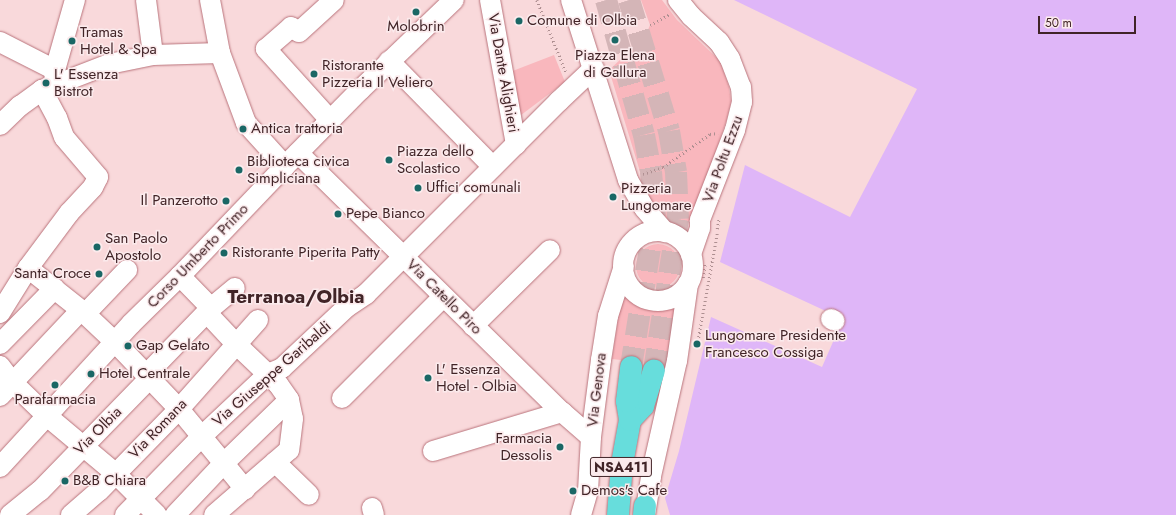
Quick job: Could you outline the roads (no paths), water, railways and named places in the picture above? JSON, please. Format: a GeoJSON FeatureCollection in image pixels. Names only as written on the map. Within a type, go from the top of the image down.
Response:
{"type":"FeatureCollection","features":[{"type":"Feature","properties":{"kind":"main road","name":"NSA411"},"geometry":{"type":"LineString","coordinates":[[618,515],[622,464],[630,420],[627,400],[631,367]]}},
{"type":"Feature","properties":{"kind":"main road"},"geometry":{"type":"LineString","coordinates":[[630,420],[643,406],[654,371]]}},
{"type":"Feature","properties":{"kind":"street"},"geometry":{"type":"LineString","coordinates":[[0,313],[28,268],[70,213],[93,187],[98,177],[64,137],[57,118],[50,82],[75,0]]}},
{"type":"Feature","properties":{"kind":"street"},"geometry":{"type":"LineString","coordinates":[[146,0],[153,55]]}},
{"type":"Feature","properties":{"kind":"street","name":"Via Catello Piro"},"geometry":{"type":"LineString","coordinates":[[210,0],[220,54],[246,123],[403,257],[472,326],[562,412],[591,437]]}},
{"type":"Feature","properties":{"kind":"street"},"geometry":{"type":"LineString","coordinates":[[330,120],[266,50],[291,27],[299,32],[334,0]]}},
{"type":"Feature","properties":{"kind":"street","name":"Corso Umberto Primo"},"geometry":{"type":"LineString","coordinates":[[0,467],[116,342],[291,160],[389,61],[454,0]]}},
{"type":"Feature","properties":{"kind":"street","name":"Via Dante Alighieri"},"geometry":{"type":"LineString","coordinates":[[490,0],[516,146]]}},
{"type":"Feature","properties":{"kind":"street"},"geometry":{"type":"LineString","coordinates":[[571,0],[588,73],[636,182],[644,208],[672,235],[685,244],[691,254],[693,268],[688,284],[686,308],[676,365],[645,512]]}},
{"type":"Feature","properties":{"kind":"street","name":"Via Poltu Ezzu"},"geometry":{"type":"LineString","coordinates":[[672,235],[690,232],[700,220],[732,138],[741,111],[742,102],[741,87],[737,74],[719,42],[680,3]]}},
{"type":"Feature","properties":{"kind":"street"},"geometry":{"type":"LineString","coordinates":[[0,42],[50,82]]}},
{"type":"Feature","properties":{"kind":"street"},"geometry":{"type":"LineString","coordinates":[[0,125],[20,106],[50,82],[109,64],[153,55],[220,54]]}},
{"type":"Feature","properties":{"kind":"street"},"geometry":{"type":"LineString","coordinates":[[389,61],[493,168]]}},
{"type":"Feature","properties":{"kind":"street","name":"Via Giuseppe Garibaldi"},"geometry":{"type":"LineString","coordinates":[[124,515],[201,437],[268,374],[282,368],[347,307],[366,294],[588,73]]}},
{"type":"Feature","properties":{"kind":"street"},"geometry":{"type":"LineString","coordinates":[[636,182],[637,225],[625,256],[624,266],[626,278],[630,286],[638,294],[648,300],[660,301],[672,298],[681,293],[688,284]]}},
{"type":"Feature","properties":{"kind":"street","name":"Via Poltu Ezzu"},"geometry":{"type":"LineString","coordinates":[[691,254],[700,228],[700,220]]}},
{"type":"Feature","properties":{"kind":"street"},"geometry":{"type":"LineString","coordinates":[[630,246],[636,240],[647,234],[672,235]]}},
{"type":"Feature","properties":{"kind":"street"},"geometry":{"type":"LineString","coordinates":[[472,326],[550,250]]}},
{"type":"Feature","properties":{"kind":"street","name":"Via Genova"},"geometry":{"type":"LineString","coordinates":[[581,515],[588,491],[591,437],[608,316],[624,266]]}},
{"type":"Feature","properties":{"kind":"street"},"geometry":{"type":"LineString","coordinates":[[28,268],[83,312],[116,342],[178,409],[223,464],[245,488]]}},
{"type":"Feature","properties":{"kind":"street"},"geometry":{"type":"LineString","coordinates":[[7,390],[83,312],[127,270]]}},
{"type":"Feature","properties":{"kind":"street"},"geometry":{"type":"LineString","coordinates":[[180,276],[236,344],[278,384],[289,400],[293,419],[289,450],[214,515]]}},
{"type":"Feature","properties":{"kind":"street"},"geometry":{"type":"LineString","coordinates":[[0,344],[54,288]]}},
{"type":"Feature","properties":{"kind":"street","name":"Via Olbia"},"geometry":{"type":"LineString","coordinates":[[10,515],[40,491],[209,311],[235,288]]}},
{"type":"Feature","properties":{"kind":"street"},"geometry":{"type":"LineString","coordinates":[[342,398],[443,297]]}},
{"type":"Feature","properties":{"kind":"street","name":"Via Romana"},"geometry":{"type":"LineString","coordinates":[[71,515],[98,491],[178,409],[258,320]]}},
{"type":"Feature","properties":{"kind":"street"},"geometry":{"type":"LineString","coordinates":[[0,366],[7,390],[47,416],[115,473],[156,515]]}},
{"type":"Feature","properties":{"kind":"street"},"geometry":{"type":"LineString","coordinates":[[175,515],[223,464],[289,400]]}},
{"type":"Feature","properties":{"kind":"street"},"geometry":{"type":"LineString","coordinates":[[433,451],[562,412]]}},
{"type":"Feature","properties":{"kind":"street"},"geometry":{"type":"LineString","coordinates":[[275,462],[308,495]]}},
{"type":"Feature","properties":{"kind":"tunnel"},"geometry":{"type":"LineString","coordinates":[[606,0],[644,135],[651,172],[655,217],[631,367]]}},
{"type":"Feature","properties":{"kind":"tunnel"},"geometry":{"type":"LineString","coordinates":[[629,0],[669,131],[676,172],[678,219],[654,371]]}},
{"type":"Feature","properties":{"kind":"place","name":"Molobrin"},"geometry":{"type":"Point","coordinates":[416,12]}},
{"type":"Feature","properties":{"kind":"place","name":"Comune di Olbia"},"geometry":{"type":"Point","coordinates":[519,21]}},
{"type":"Feature","properties":{"kind":"place","name":"Piazza Elena di Gallura"},"geometry":{"type":"Point","coordinates":[615,40]}},
{"type":"Feature","properties":{"kind":"place","name":"Tramas Hotel & Spa"},"geometry":{"type":"Point","coordinates":[72,41]}},
{"type":"Feature","properties":{"kind":"place","name":"Ristorante Pizzeria Il Veliero"},"geometry":{"type":"Point","coordinates":[314,74]}},
{"type":"Feature","properties":{"kind":"place","name":"L' Essenza Bistrot"},"geometry":{"type":"Point","coordinates":[46,83]}},
{"type":"Feature","properties":{"kind":"place","name":"Antica trattoria"},"geometry":{"type":"Point","coordinates":[243,129]}},
{"type":"Feature","properties":{"kind":"place","name":"Piazza dello Scolastico"},"geometry":{"type":"Point","coordinates":[389,160]}},
{"type":"Feature","properties":{"kind":"place","name":"Biblioteca civica Simpliciana"},"geometry":{"type":"Point","coordinates":[239,170]}},
{"type":"Feature","properties":{"kind":"place","name":"Uffici comunali"},"geometry":{"type":"Point","coordinates":[418,188]}},
{"type":"Feature","properties":{"kind":"place","name":"Pizzeria Lungomare"},"geometry":{"type":"Point","coordinates":[613,197]}},
{"type":"Feature","properties":{"kind":"place","name":"Il Panzerotto"},"geometry":{"type":"Point","coordinates":[226,201]}},
{"type":"Feature","properties":{"kind":"place","name":"Pepe Bianco"},"geometry":{"type":"Point","coordinates":[338,214]}},
{"type":"Feature","properties":{"kind":"place","name":"San Paolo Apostolo"},"geometry":{"type":"Point","coordinates":[97,247]}},
{"type":"Feature","properties":{"kind":"place","name":"Ristorante Piperita Patty"},"geometry":{"type":"Point","coordinates":[224,253]}},
{"type":"Feature","properties":{"kind":"place","name":"Santa Croce"},"geometry":{"type":"Point","coordinates":[99,274]}},
{"type":"Feature","properties":{"kind":"place","name":"Lungomare Presidente Francesco Cossiga"},"geometry":{"type":"Point","coordinates":[697,344]}},
{"type":"Feature","properties":{"kind":"place","name":"Gap Gelato"},"geometry":{"type":"Point","coordinates":[128,346]}},
{"type":"Feature","properties":{"kind":"place","name":"Hotel Centrale"},"geometry":{"type":"Point","coordinates":[91,374]}},
{"type":"Feature","properties":{"kind":"place","name":"L' Essenza Hotel - Olbia"},"geometry":{"type":"Point","coordinates":[428,378]}},
{"type":"Feature","properties":{"kind":"place","name":"Parafarmacia"},"geometry":{"type":"Point","coordinates":[55,385]}},
{"type":"Feature","properties":{"kind":"place","name":"Farmacia Dessolis"},"geometry":{"type":"Point","coordinates":[560,447]}},
{"type":"Feature","properties":{"kind":"place","name":"B&B Chiara"},"geometry":{"type":"Point","coordinates":[65,481]}},
{"type":"Feature","properties":{"kind":"place","name":"Demos's Cafe"},"geometry":{"type":"Point","coordinates":[573,491]}},
{"type":"Feature","properties":{"kind":"district","name":"Terranoa/Olbia"},"geometry":{"type":"Point","coordinates":[296,297]}}]}
